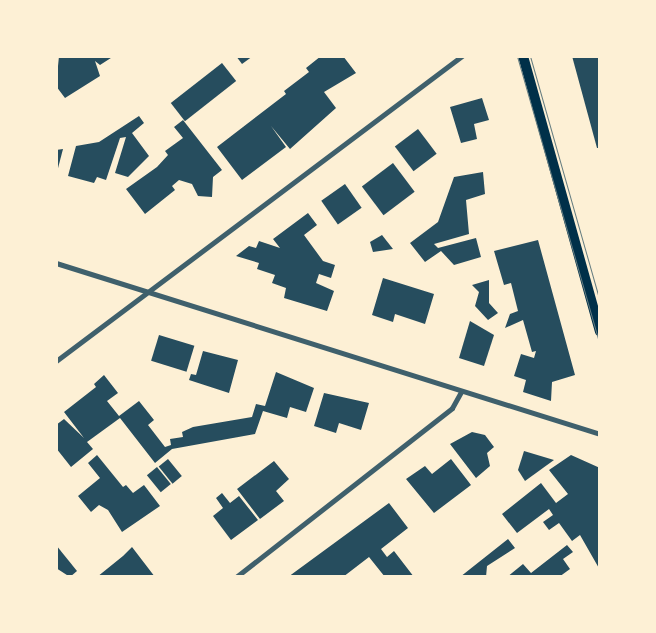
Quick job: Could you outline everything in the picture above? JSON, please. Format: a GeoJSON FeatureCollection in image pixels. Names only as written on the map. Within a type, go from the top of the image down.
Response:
{"type":"FeatureCollection","features":[{"type":"Feature","properties":{"kind":"main road"},"geometry":{"type":"LineString","coordinates":[[523,56],[600,331]]}},
{"type":"Feature","properties":{"kind":"street"},"geometry":{"type":"LineString","coordinates":[[56,362],[147,292],[272,204],[462,56]]}},
{"type":"Feature","properties":{"kind":"street"},"geometry":{"type":"LineString","coordinates":[[56,263],[461,392],[600,434]]}},
{"type":"Feature","properties":{"kind":"street"},"geometry":{"type":"LineString","coordinates":[[236,577],[452,408],[461,392]]}},
{"type":"Feature","properties":{"kind":"building"},"geometry":{"type":"Polygon","coordinates":[[[59,56],[114,56],[100,65],[95,61],[100,76],[65,98],[56,86],[59,56]]]}},
{"type":"Feature","properties":{"kind":"building"},"geometry":{"type":"Polygon","coordinates":[[[236,56],[253,56],[242,64],[236,56]]]}},
{"type":"Feature","properties":{"kind":"building"},"geometry":{"type":"Polygon","coordinates":[[[321,56],[343,56],[356,73],[324,92],[336,108],[290,149],[271,126],[286,147],[242,180],[217,147],[286,94],[284,91],[309,72],[306,68],[321,56]]]}},
{"type":"Feature","properties":{"kind":"building"},"geometry":{"type":"Polygon","coordinates":[[[572,56],[600,56],[600,148],[597,148],[572,56]]]}},
{"type":"Feature","properties":{"kind":"building"},"geometry":{"type":"Polygon","coordinates":[[[222,63],[236,81],[185,121],[171,103],[222,63]]]}},
{"type":"Feature","properties":{"kind":"building"},"geometry":{"type":"Polygon","coordinates":[[[482,98],[489,120],[474,124],[477,139],[461,143],[450,107],[482,98]]]}},
{"type":"Feature","properties":{"kind":"building"},"geometry":{"type":"Polygon","coordinates":[[[139,116],[144,123],[132,133],[149,156],[128,177],[115,173],[126,137],[120,138],[106,180],[97,177],[94,183],[68,176],[76,146],[99,142],[139,116]]]}},
{"type":"Feature","properties":{"kind":"building"},"geometry":{"type":"Polygon","coordinates":[[[183,120],[222,170],[213,177],[212,197],[198,196],[192,184],[179,180],[172,186],[175,190],[145,214],[126,189],[157,167],[168,155],[165,151],[183,138],[174,127],[183,120]]]}},
{"type":"Feature","properties":{"kind":"building"},"geometry":{"type":"Polygon","coordinates":[[[418,129],[437,154],[413,171],[395,146],[418,129]]]}},
{"type":"Feature","properties":{"kind":"building"},"geometry":{"type":"Polygon","coordinates":[[[63,149],[57,172],[56,150],[63,149]]]}},
{"type":"Feature","properties":{"kind":"building"},"geometry":{"type":"Polygon","coordinates":[[[393,163],[415,192],[384,215],[362,186],[393,163]]]}},
{"type":"Feature","properties":{"kind":"building"},"geometry":{"type":"Polygon","coordinates":[[[483,172],[485,194],[466,200],[469,234],[434,244],[438,248],[476,238],[481,257],[454,265],[441,251],[425,262],[410,243],[438,222],[454,177],[483,172]]]}},
{"type":"Feature","properties":{"kind":"building"},"geometry":{"type":"Polygon","coordinates":[[[345,184],[362,208],[338,224],[321,201],[345,184]]]}},
{"type":"Feature","properties":{"kind":"building"},"geometry":{"type":"Polygon","coordinates":[[[308,213],[317,225],[304,235],[323,261],[335,265],[331,278],[319,274],[316,283],[334,291],[327,311],[284,298],[286,288],[272,283],[275,275],[257,269],[259,263],[236,256],[249,246],[256,248],[259,241],[280,248],[273,239],[308,213]]]}},
{"type":"Feature","properties":{"kind":"building"},"geometry":{"type":"Polygon","coordinates":[[[382,235],[393,249],[373,252],[370,242],[382,235]]]}},
{"type":"Feature","properties":{"kind":"building"},"geometry":{"type":"Polygon","coordinates":[[[538,240],[575,375],[552,382],[551,401],[523,392],[526,380],[514,376],[521,354],[534,358],[536,351],[532,352],[523,320],[505,328],[510,314],[518,311],[511,283],[504,285],[494,251],[538,240]]]}},
{"type":"Feature","properties":{"kind":"building"},"geometry":{"type":"Polygon","coordinates":[[[383,278],[434,294],[425,324],[395,314],[393,322],[372,315],[383,278]]]}},
{"type":"Feature","properties":{"kind":"building"},"geometry":{"type":"Polygon","coordinates":[[[489,280],[489,303],[498,313],[488,320],[475,306],[479,292],[472,285],[489,280]]]}},
{"type":"Feature","properties":{"kind":"building"},"geometry":{"type":"Polygon","coordinates":[[[470,321],[494,335],[484,366],[459,358],[470,321]]]}},
{"type":"Feature","properties":{"kind":"building"},"geometry":{"type":"Polygon","coordinates":[[[159,335],[194,346],[186,372],[151,361],[159,335]]]}},
{"type":"Feature","properties":{"kind":"building"},"geometry":{"type":"Polygon","coordinates":[[[203,351],[238,360],[229,393],[189,380],[191,374],[196,375],[203,351]]]}},
{"type":"Feature","properties":{"kind":"building"},"geometry":{"type":"Polygon","coordinates":[[[276,372],[314,388],[306,412],[290,407],[287,418],[263,411],[255,434],[172,449],[155,463],[120,418],[87,442],[93,449],[71,467],[56,448],[56,425],[64,419],[84,438],[64,412],[96,387],[94,384],[104,375],[118,393],[107,401],[119,416],[139,401],[154,420],[148,425],[165,447],[171,445],[170,439],[183,437],[182,432],[193,427],[252,417],[256,404],[265,406],[276,372]]]}},
{"type":"Feature","properties":{"kind":"building"},"geometry":{"type":"Polygon","coordinates":[[[324,393],[369,403],[361,430],[339,423],[336,433],[314,426],[324,393]]]}},
{"type":"Feature","properties":{"kind":"building"},"geometry":{"type":"Polygon","coordinates":[[[472,432],[485,435],[494,447],[487,453],[490,466],[476,478],[450,444],[472,432]]]}},
{"type":"Feature","properties":{"kind":"building"},"geometry":{"type":"Polygon","coordinates":[[[524,451],[554,460],[525,481],[518,470],[524,451]]]}},
{"type":"Feature","properties":{"kind":"building"},"geometry":{"type":"Polygon","coordinates":[[[97,455],[123,487],[126,485],[133,493],[144,485],[160,506],[122,532],[108,510],[99,505],[91,512],[78,496],[100,478],[88,463],[97,455]]]}},
{"type":"Feature","properties":{"kind":"building"},"geometry":{"type":"Polygon","coordinates":[[[571,455],[600,468],[600,570],[580,535],[572,541],[559,523],[549,530],[543,522],[553,515],[549,509],[517,533],[502,514],[541,483],[556,503],[568,494],[549,470],[571,455]]]}},
{"type":"Feature","properties":{"kind":"building"},"geometry":{"type":"Polygon","coordinates":[[[168,459],[182,476],[173,484],[159,467],[168,459]]]}},
{"type":"Feature","properties":{"kind":"building"},"geometry":{"type":"Polygon","coordinates":[[[451,459],[471,485],[434,513],[406,479],[425,466],[432,474],[451,459]]]}},
{"type":"Feature","properties":{"kind":"building"},"geometry":{"type":"Polygon","coordinates":[[[274,461],[289,479],[276,491],[284,501],[260,519],[237,489],[274,461]]]}},
{"type":"Feature","properties":{"kind":"building"},"geometry":{"type":"Polygon","coordinates":[[[157,467],[171,484],[161,492],[147,475],[157,467]]]}},
{"type":"Feature","properties":{"kind":"building"},"geometry":{"type":"Polygon","coordinates":[[[222,493],[230,503],[239,496],[258,520],[231,540],[213,516],[223,508],[216,498],[222,493]]]}},
{"type":"Feature","properties":{"kind":"building"},"geometry":{"type":"Polygon","coordinates":[[[389,503],[408,528],[381,549],[387,557],[394,551],[414,577],[385,577],[369,557],[343,577],[288,577],[389,503]]]}},
{"type":"Feature","properties":{"kind":"building"},"geometry":{"type":"Polygon","coordinates":[[[508,539],[515,548],[487,566],[486,577],[460,577],[508,539]]]}},
{"type":"Feature","properties":{"kind":"building"},"geometry":{"type":"Polygon","coordinates":[[[56,545],[77,571],[70,577],[56,568],[56,545]]]}},
{"type":"Feature","properties":{"kind":"building"},"geometry":{"type":"Polygon","coordinates":[[[567,545],[573,552],[563,559],[570,569],[559,577],[507,577],[523,564],[531,573],[567,545]]]}},
{"type":"Feature","properties":{"kind":"building"},"geometry":{"type":"Polygon","coordinates":[[[132,547],[155,577],[97,577],[123,556],[132,547]]]}},
{"type":"Feature","properties":{"kind":"tram line"},"geometry":{"type":"LineString","coordinates":[[517,56],[600,346]]}},
{"type":"Feature","properties":{"kind":"tram line"},"geometry":{"type":"LineString","coordinates":[[530,56],[600,301]]}}]}
